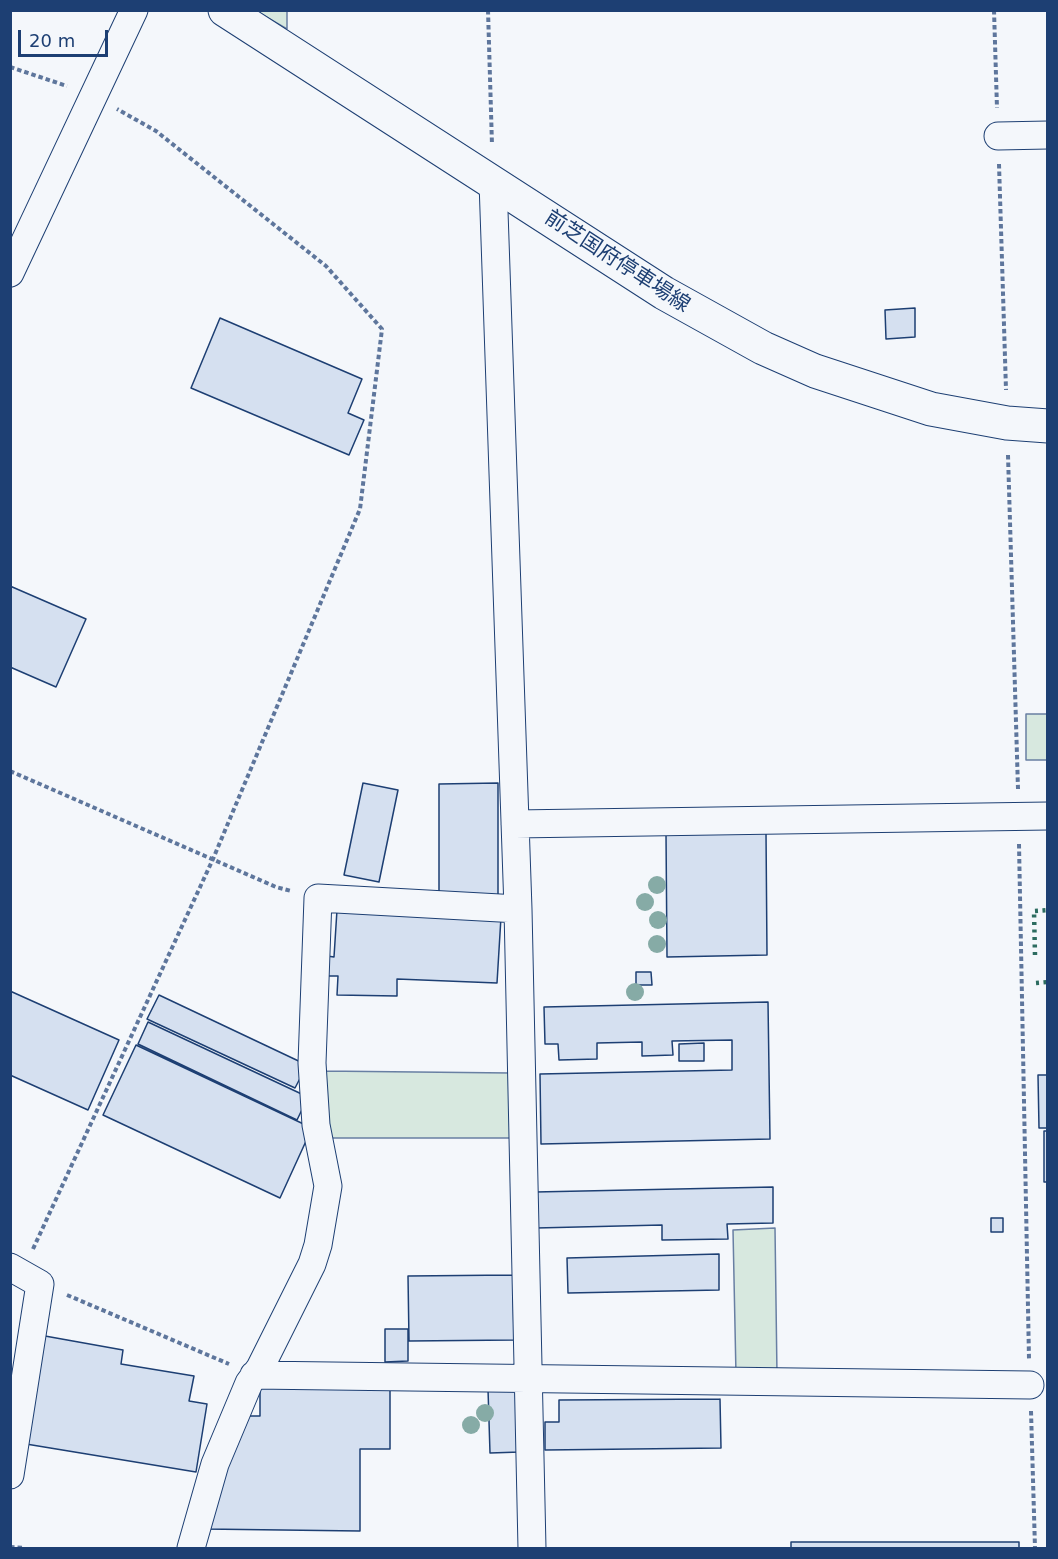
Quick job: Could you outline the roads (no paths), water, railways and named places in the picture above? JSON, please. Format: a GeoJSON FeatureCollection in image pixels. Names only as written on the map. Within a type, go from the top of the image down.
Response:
{"type":"FeatureCollection","features":[{"type":"Feature","properties":{"kind":"main road","name":"前芝国府停車場線"},"geometry":{"type":"LineString","coordinates":[[225,10],[692,310],[763,348],[873,392],[931,409],[1007,423],[1047,426]]}},
{"type":"Feature","properties":{"kind":"street"},"geometry":{"type":"LineString","coordinates":[[10,273],[134,10]]}},
{"type":"Feature","properties":{"kind":"street"},"geometry":{"type":"LineString","coordinates":[[998,136],[1047,135]]}},
{"type":"Feature","properties":{"kind":"street"},"geometry":{"type":"LineString","coordinates":[[493,182],[518,909],[532,1548]]}},
{"type":"Feature","properties":{"kind":"street"},"geometry":{"type":"LineString","coordinates":[[515,824],[1047,816]]}},
{"type":"Feature","properties":{"kind":"street"},"geometry":{"type":"LineString","coordinates":[[191,1548],[215,1464],[254,1375],[312,1264],[328,1185],[316,1125],[312,1063],[318,898],[518,909]]}},
{"type":"Feature","properties":{"kind":"street"},"geometry":{"type":"LineString","coordinates":[[10,1475],[25,1275]]}},
{"type":"Feature","properties":{"kind":"street"},"geometry":{"type":"LineString","coordinates":[[254,1375],[1030,1385]]}}]}
